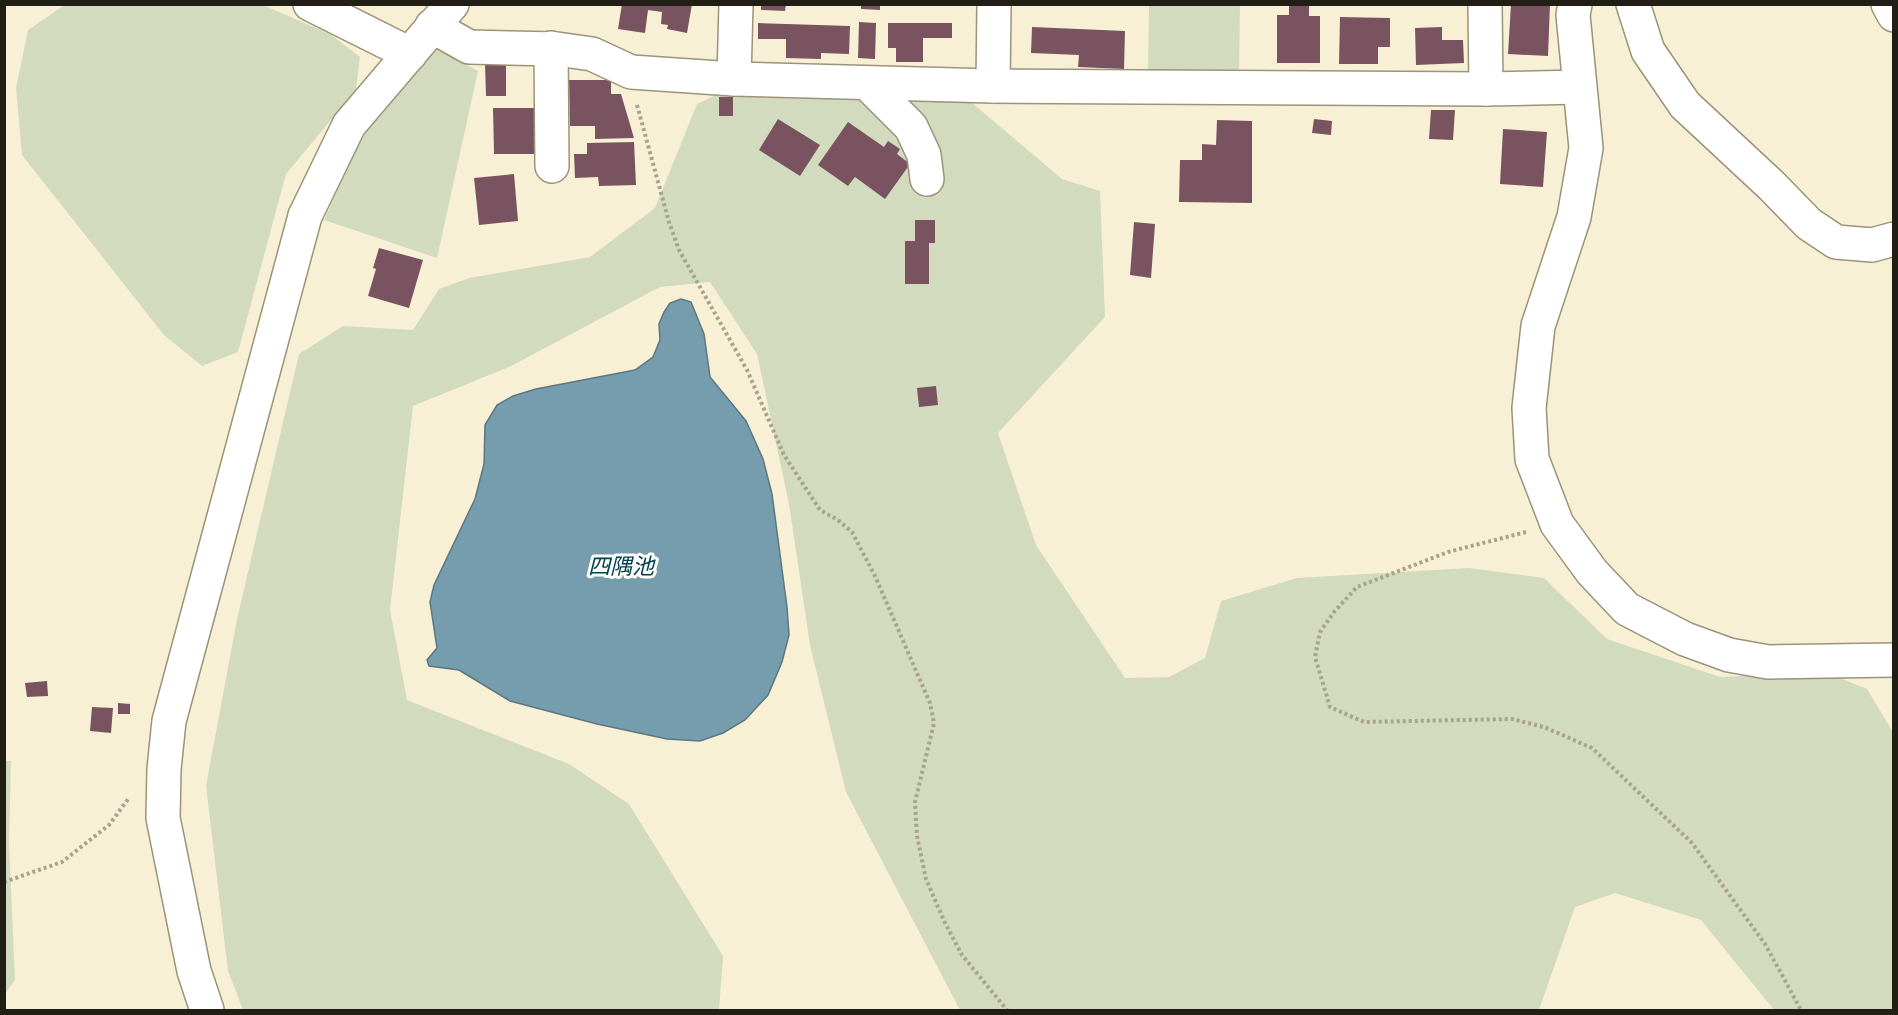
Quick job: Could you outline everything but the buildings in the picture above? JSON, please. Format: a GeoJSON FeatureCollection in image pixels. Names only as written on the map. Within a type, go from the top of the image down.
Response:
{"type":"FeatureCollection","features":[{"type":"Feature","properties":{"kind":"street"},"geometry":{"type":"LineString","coordinates":[[310,4],[410,54]]}},
{"type":"Feature","properties":{"kind":"street"},"geometry":{"type":"LineString","coordinates":[[734,79],[736,4]]}},
{"type":"Feature","properties":{"kind":"street"},"geometry":{"type":"LineString","coordinates":[[993,86],[994,4]]}},
{"type":"Feature","properties":{"kind":"street"},"geometry":{"type":"LineString","coordinates":[[1485,4],[1486,89]]}},
{"type":"Feature","properties":{"kind":"street"},"geometry":{"type":"LineString","coordinates":[[1575,4],[1573,15],[1586,148],[1574,217],[1538,326],[1528,408],[1532,459],[1557,524],[1592,572],[1627,609],[1685,639],[1730,655],[1768,662],[1893,660]]}},
{"type":"Feature","properties":{"kind":"street"},"geometry":{"type":"LineString","coordinates":[[1633,4],[1648,51],[1685,105],[1809,224],[1836,242],[1872,245],[1893,239]]}},
{"type":"Feature","properties":{"kind":"street"},"geometry":{"type":"LineString","coordinates":[[1888,4],[1893,15]]}},
{"type":"Feature","properties":{"kind":"street"},"geometry":{"type":"LineString","coordinates":[[207,1011],[194,971],[163,818],[169,721],[305,216],[349,125],[442,15],[469,47],[551,48],[592,54],[631,72],[734,79],[993,86],[1486,89],[1579,87]]}},
{"type":"Feature","properties":{"kind":"street"},"geometry":{"type":"LineString","coordinates":[[551,48],[552,166]]}},
{"type":"Feature","properties":{"kind":"street"},"geometry":{"type":"LineString","coordinates":[[867,83],[911,127],[924,155],[927,179]]}},
{"type":"Feature","properties":{"kind":"path"},"geometry":{"type":"LineString","coordinates":[[631,72],[643,129],[669,222],[680,250],[747,370],[784,455],[820,510],[838,520],[852,532],[875,576],[930,703],[934,723],[915,802],[917,836],[926,879],[945,923],[962,954],[1007,1011]]}},
{"type":"Feature","properties":{"kind":"path"},"geometry":{"type":"LineString","coordinates":[[1557,524],[1448,552],[1357,587],[1320,632],[1315,657],[1330,707],[1364,722],[1512,720],[1544,727],[1592,748],[1692,843],[1765,944],[1801,1011]]}},
{"type":"Feature","properties":{"kind":"path"},"geometry":{"type":"LineString","coordinates":[[4,882],[62,862],[109,825],[140,784],[148,780],[164,778]]}},
{"type":"Feature","properties":{"kind":"green space"},"geometry":{"type":"Polygon","coordinates":[[[66,4],[263,5],[330,34],[360,57],[356,90],[286,174],[238,352],[202,366],[164,335],[22,155],[16,88],[28,30],[66,4]]]}},
{"type":"Feature","properties":{"kind":"green space"},"geometry":{"type":"Polygon","coordinates":[[[1149,5],[1240,5],[1239,76],[1148,73],[1149,5]]]}},
{"type":"Feature","properties":{"kind":"green space"},"geometry":{"type":"Polygon","coordinates":[[[437,49],[478,71],[437,258],[324,220],[360,140],[437,49]]]}},
{"type":"Feature","properties":{"kind":"green space"},"geometry":{"type":"Polygon","coordinates":[[[727,90],[964,96],[1062,179],[1100,191],[1105,317],[998,433],[1036,545],[1125,678],[1169,677],[1205,658],[1221,601],[1297,578],[1469,568],[1544,578],[1607,639],[1720,677],[1825,672],[1867,689],[1893,732],[1893,1010],[1774,1010],[1701,920],[1615,893],[1575,907],[1539,1010],[960,1010],[846,792],[810,645],[789,504],[757,354],[710,282],[660,287],[511,366],[413,406],[390,610],[407,700],[569,764],[629,804],[723,956],[719,1010],[243,1010],[228,971],[206,786],[237,619],[299,354],[343,326],[413,330],[439,289],[469,278],[590,257],[655,208],[697,104],[727,90]]]}},
{"type":"Feature","properties":{"kind":"green space"},"geometry":{"type":"Polygon","coordinates":[[[5,761],[11,761],[9,843],[15,980],[5,994],[5,761]]]}},
{"type":"Feature","properties":{"kind":"water","name":"四隅池"},"geometry":{"type":"Polygon","coordinates":[[[681,299],[691,302],[704,334],[710,377],[746,421],[763,459],[772,494],[789,635],[782,662],[768,695],[745,720],[723,733],[700,741],[667,739],[597,724],[510,701],[459,670],[429,666],[427,660],[437,648],[430,602],[434,585],[475,499],[484,464],[485,425],[497,405],[513,396],[536,389],[635,370],[653,357],[660,340],[659,324],[664,312],[670,303],[681,299]]]}}]}
